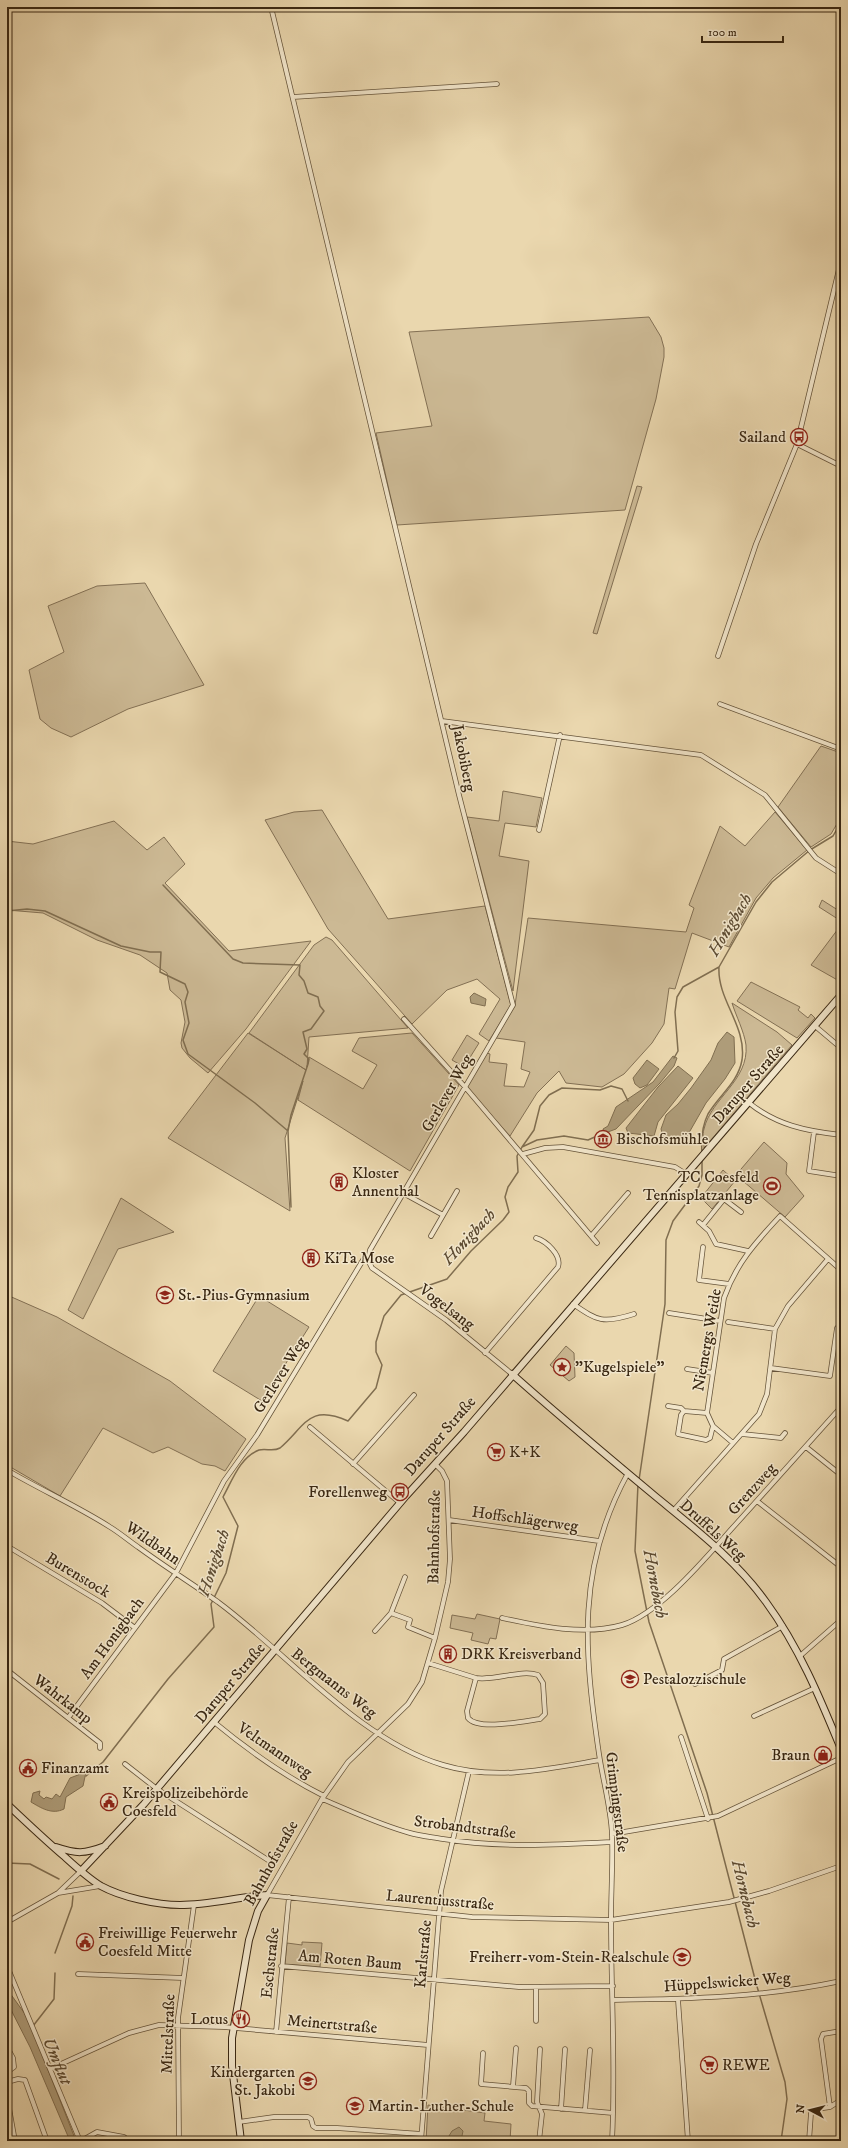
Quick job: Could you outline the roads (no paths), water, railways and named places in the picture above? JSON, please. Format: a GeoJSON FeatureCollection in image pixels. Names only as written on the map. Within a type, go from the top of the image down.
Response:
{"type":"FeatureCollection","features":[{"type":"Feature","properties":{"kind":"street"},"geometry":{"type":"LineString","coordinates":[[272,7],[442,721]]}},
{"type":"Feature","properties":{"kind":"street"},"geometry":{"type":"LineString","coordinates":[[293,98],[497,84]]}},
{"type":"Feature","properties":{"kind":"street"},"geometry":{"type":"LineString","coordinates":[[718,656],[756,544],[797,444],[841,261]]}},
{"type":"Feature","properties":{"kind":"street"},"geometry":{"type":"LineString","coordinates":[[797,444],[841,466]]}},
{"type":"Feature","properties":{"kind":"street"},"geometry":{"type":"LineString","coordinates":[[720,704],[841,750]]}},
{"type":"Feature","properties":{"kind":"street","name":"Jakobiberg"},"geometry":{"type":"LineString","coordinates":[[513,1005],[459,795],[442,721],[701,755],[765,795],[816,858],[841,874]]}},
{"type":"Feature","properties":{"kind":"street"},"geometry":{"type":"LineString","coordinates":[[539,830],[560,736]]}},
{"type":"Feature","properties":{"kind":"street","name":"Daruper Straße"},"geometry":{"type":"LineString","coordinates":[[7,1922],[58,1893],[108,1845],[157,1790],[400,1503],[841,995]]}},
{"type":"Feature","properties":{"kind":"street","name":"Gerlever Weg"},"geometry":{"type":"LineString","coordinates":[[176,1573],[230,1471],[260,1429],[362,1260],[368,1260],[370,1250],[513,1005]]}},
{"type":"Feature","properties":{"kind":"street"},"geometry":{"type":"LineString","coordinates":[[404,1019],[522,1153],[597,1243]]}},
{"type":"Feature","properties":{"kind":"street"},"geometry":{"type":"LineString","coordinates":[[815,1026],[841,1048]]}},
{"type":"Feature","properties":{"kind":"street"},"geometry":{"type":"LineString","coordinates":[[748,1102],[780,1122],[814,1132],[841,1135]]}},
{"type":"Feature","properties":{"kind":"street"},"geometry":{"type":"LineString","coordinates":[[814,1132],[809,1171],[841,1176]]}},
{"type":"Feature","properties":{"kind":"street"},"geometry":{"type":"LineString","coordinates":[[522,1153],[544,1148],[563,1147],[675,1167],[686,1174]]}},
{"type":"Feature","properties":{"kind":"street"},"geometry":{"type":"LineString","coordinates":[[839,1203],[841,1184]]}},
{"type":"Feature","properties":{"kind":"street"},"geometry":{"type":"LineString","coordinates":[[431,1236],[457,1191]]}},
{"type":"Feature","properties":{"kind":"street"},"geometry":{"type":"LineString","coordinates":[[403,1193],[444,1215]]}},
{"type":"Feature","properties":{"kind":"street"},"geometry":{"type":"LineString","coordinates":[[591,1236],[628,1193]]}},
{"type":"Feature","properties":{"kind":"street"},"geometry":{"type":"LineString","coordinates":[[703,1225],[724,1199],[741,1212]]}},
{"type":"Feature","properties":{"kind":"street","name":"Niemergs Weide"},"geometry":{"type":"LineString","coordinates":[[733,1443],[713,1426],[708,1413],[720,1321],[724,1298],[729,1284],[748,1250],[780,1216],[828,1259]]}},
{"type":"Feature","properties":{"kind":"street"},"geometry":{"type":"LineString","coordinates":[[699,1222],[703,1225],[716,1244],[748,1250]]}},
{"type":"Feature","properties":{"kind":"street"},"geometry":{"type":"LineString","coordinates":[[485,1353],[558,1267],[558,1259],[545,1241],[536,1238]]}},
{"type":"Feature","properties":{"kind":"street"},"geometry":{"type":"LineString","coordinates":[[703,1247],[699,1280],[729,1284]]}},
{"type":"Feature","properties":{"kind":"street"},"geometry":{"type":"LineString","coordinates":[[673,1511],[758,1414],[767,1394],[776,1330],[788,1306],[828,1259],[841,1270]]}},
{"type":"Feature","properties":{"kind":"street","name":"Vogelsang"},"geometry":{"type":"LineString","coordinates":[[368,1260],[372,1268],[446,1320],[512,1374]]}},
{"type":"Feature","properties":{"kind":"street"},"geometry":{"type":"LineString","coordinates":[[573,1304],[589,1316],[598,1319],[622,1318],[634,1314]]}},
{"type":"Feature","properties":{"kind":"street"},"geometry":{"type":"LineString","coordinates":[[669,1313],[720,1321]]}},
{"type":"Feature","properties":{"kind":"street"},"geometry":{"type":"LineString","coordinates":[[728,1322],[776,1330]]}},
{"type":"Feature","properties":{"kind":"street"},"geometry":{"type":"LineString","coordinates":[[771,1368],[830,1376],[836,1328]]}},
{"type":"Feature","properties":{"kind":"street"},"geometry":{"type":"LineString","coordinates":[[687,1369],[713,1373]]}},
{"type":"Feature","properties":{"kind":"street","name":"Druffels Weg"},"geometry":{"type":"LineString","coordinates":[[512,1374],[715,1547],[751,1583],[783,1626],[800,1656],[841,1749]]}},
{"type":"Feature","properties":{"kind":"street"},"geometry":{"type":"LineString","coordinates":[[353,1464],[414,1395]]}},
{"type":"Feature","properties":{"kind":"street","name":"Niemergs Weide"},"geometry":{"type":"LineString","coordinates":[[668,1406],[681,1408],[684,1411],[708,1413]]}},
{"type":"Feature","properties":{"kind":"street","name":"Grenzweg"},"geometry":{"type":"LineString","coordinates":[[502,1618],[586,1630],[610,1628],[642,1617],[715,1547],[841,1407]]}},
{"type":"Feature","properties":{"kind":"street","name":"Niemergs Weide"},"geometry":{"type":"LineString","coordinates":[[684,1411],[681,1415],[678,1434],[680,1436],[708,1440],[713,1426]]}},
{"type":"Feature","properties":{"kind":"street"},"geometry":{"type":"LineString","coordinates":[[310,1427],[400,1503]]}},
{"type":"Feature","properties":{"kind":"street"},"geometry":{"type":"LineString","coordinates":[[742,1434],[781,1438],[785,1433]]}},
{"type":"Feature","properties":{"kind":"street"},"geometry":{"type":"LineString","coordinates":[[806,1447],[841,1475]]}},
{"type":"Feature","properties":{"kind":"street","name":"Bahnhofstraße"},"geometry":{"type":"LineString","coordinates":[[241,2141],[231,2057],[233,2028],[249,1940],[258,1911],[323,1798],[348,1762],[414,1696],[428,1663],[443,1607],[449,1570],[447,1480],[442,1471],[435,1464]]}},
{"type":"Feature","properties":{"kind":"street","name":"Wildbahn"},"geometry":{"type":"LineString","coordinates":[[7,1470],[110,1527],[219,1603],[275,1650]]}},
{"type":"Feature","properties":{"kind":"street","name":"Grimpingstraße"},"geometry":{"type":"LineString","coordinates":[[612,2141],[612,1834],[609,1804],[600,1760],[594,1715],[586,1630],[591,1578],[599,1541],[612,1503],[628,1473]]}},
{"type":"Feature","properties":{"kind":"street"},"geometry":{"type":"LineString","coordinates":[[757,1501],[841,1567]]}},
{"type":"Feature","properties":{"kind":"street","name":"Hoffschlägerweg"},"geometry":{"type":"LineString","coordinates":[[448,1520],[599,1541]]}},
{"type":"Feature","properties":{"kind":"street","name":"Burenstock"},"geometry":{"type":"LineString","coordinates":[[7,1546],[102,1603],[135,1628]]}},
{"type":"Feature","properties":{"kind":"street","name":"Am Honigbach"},"geometry":{"type":"LineString","coordinates":[[68,1718],[176,1573]]}},
{"type":"Feature","properties":{"kind":"street","name":"Bahnhofstraße"},"geometry":{"type":"LineString","coordinates":[[375,1631],[391,1613],[405,1577]]}},
{"type":"Feature","properties":{"kind":"street"},"geometry":{"type":"LineString","coordinates":[[391,1613],[410,1620],[408,1627],[435,1638]]}},
{"type":"Feature","properties":{"kind":"street"},"geometry":{"type":"LineString","coordinates":[[800,1656],[840,1622]]}},
{"type":"Feature","properties":{"kind":"street"},"geometry":{"type":"LineString","coordinates":[[695,1684],[722,1670],[724,1659],[783,1626]]}},
{"type":"Feature","properties":{"kind":"street","name":"Bergmanns Weg"},"geometry":{"type":"LineString","coordinates":[[275,1650],[330,1697],[378,1733],[433,1762],[469,1771],[512,1773],[600,1760]]}},
{"type":"Feature","properties":{"kind":"street"},"geometry":{"type":"LineString","coordinates":[[428,1663],[476,1678],[491,1679],[530,1674],[538,1675],[543,1684],[545,1714],[540,1719],[497,1724],[479,1724],[470,1721],[467,1711],[476,1678]]}},
{"type":"Feature","properties":{"kind":"street","name":"Wahrkamp"},"geometry":{"type":"LineString","coordinates":[[7,1670],[100,1742],[100,1748]]}},
{"type":"Feature","properties":{"kind":"street"},"geometry":{"type":"LineString","coordinates":[[754,1716],[815,1688]]}},
{"type":"Feature","properties":{"kind":"street","name":"Veltmannweg"},"geometry":{"type":"LineString","coordinates":[[214,1722],[280,1772],[323,1798]]}},
{"type":"Feature","properties":{"kind":"street"},"geometry":{"type":"LineString","coordinates":[[682,1737],[708,1819]]}},
{"type":"Feature","properties":{"kind":"street"},"geometry":{"type":"LineString","coordinates":[[612,1834],[708,1819],[718,1816],[841,1758]]}},
{"type":"Feature","properties":{"kind":"street"},"geometry":{"type":"LineString","coordinates":[[125,1764],[157,1790],[268,1860]]}},
{"type":"Feature","properties":{"kind":"street","name":"Karlstraße"},"geometry":{"type":"LineString","coordinates":[[421,2141],[438,1913],[452,1840],[469,1771]]}},
{"type":"Feature","properties":{"kind":"street","name":"Strobandtstraße"},"geometry":{"type":"LineString","coordinates":[[323,1798],[380,1824],[411,1834],[485,1844],[537,1846],[612,1842]]}},
{"type":"Feature","properties":{"kind":"street"},"geometry":{"type":"LineString","coordinates":[[7,1804],[52,1846],[100,1886],[146,1901],[166,1904],[194,1904],[246,1896],[267,1895]]}},
{"type":"Feature","properties":{"kind":"street"},"geometry":{"type":"LineString","coordinates":[[52,1846],[71,1853],[82,1853],[108,1845]]}},
{"type":"Feature","properties":{"kind":"street","name":"Laurentiusstraße"},"geometry":{"type":"LineString","coordinates":[[267,1895],[472,1917],[611,1920],[739,1900],[841,1866]]}},
{"type":"Feature","properties":{"kind":"street","name":"Daruper Straße"},"geometry":{"type":"LineString","coordinates":[[58,1893],[100,1886]]}},
{"type":"Feature","properties":{"kind":"street","name":"Eschstraße"},"geometry":{"type":"LineString","coordinates":[[276,2032],[289,1897]]}},
{"type":"Feature","properties":{"kind":"street","name":"Mittelstraße"},"geometry":{"type":"LineString","coordinates":[[179,2141],[179,2002],[194,1904]]}},
{"type":"Feature","properties":{"kind":"street"},"geometry":{"type":"LineString","coordinates":[[7,1966],[80,2141],[97,2132],[124,2137],[129,2141]]}},
{"type":"Feature","properties":{"kind":"street","name":"Am Roten Baum"},"geometry":{"type":"LineString","coordinates":[[282,1966],[433,1980],[536,1987],[613,1986]]}},
{"type":"Feature","properties":{"kind":"street"},"geometry":{"type":"LineString","coordinates":[[78,1974],[183,1978]]}},
{"type":"Feature","properties":{"kind":"street","name":"Hüppelswicker Weg"},"geometry":{"type":"LineString","coordinates":[[613,2000],[678,2000],[755,1995],[841,1981]]}},
{"type":"Feature","properties":{"kind":"street"},"geometry":{"type":"LineString","coordinates":[[536,1987],[536,2021]]}},
{"type":"Feature","properties":{"kind":"street"},"geometry":{"type":"LineString","coordinates":[[678,2000],[688,2141]]}},
{"type":"Feature","properties":{"kind":"street","name":"Meinertstraße"},"geometry":{"type":"LineString","coordinates":[[50,2069],[129,2033],[155,2025],[233,2028],[428,2045]]}},
{"type":"Feature","properties":{"kind":"street"},"geometry":{"type":"LineString","coordinates":[[830,2107],[821,2039],[823,2034],[841,2031]]}},
{"type":"Feature","properties":{"kind":"street"},"geometry":{"type":"LineString","coordinates":[[7,2047],[13,2058],[14,2067],[7,2072]]}},
{"type":"Feature","properties":{"kind":"street"},"geometry":{"type":"LineString","coordinates":[[513,2086],[516,2048]]}},
{"type":"Feature","properties":{"kind":"street"},"geometry":{"type":"LineString","coordinates":[[540,2049],[537,2102],[542,2114],[540,2141]]}},
{"type":"Feature","properties":{"kind":"street"},"geometry":{"type":"LineString","coordinates":[[560,2108],[565,2049]]}},
{"type":"Feature","properties":{"kind":"street"},"geometry":{"type":"LineString","coordinates":[[585,2110],[590,2050]]}},
{"type":"Feature","properties":{"kind":"street"},"geometry":{"type":"LineString","coordinates":[[483,2053],[481,2084],[513,2086],[528,2089],[530,2105],[613,2113]]}},
{"type":"Feature","properties":{"kind":"street"},"geometry":{"type":"LineString","coordinates":[[7,2082],[18,2079],[24,2080],[47,2141]]}},
{"type":"Feature","properties":{"kind":"street"},"geometry":{"type":"LineString","coordinates":[[7,2097],[15,2141]]}},
{"type":"Feature","properties":{"kind":"street"},"geometry":{"type":"LineString","coordinates":[[809,2141],[810,2114],[817,2109],[830,2107],[841,2100]]}},
{"type":"Feature","properties":{"kind":"street"},"geometry":{"type":"LineString","coordinates":[[239,2122],[274,2118],[308,2117],[311,2119],[313,2126],[316,2128],[421,2134]]}},
{"type":"Feature","properties":{"kind":"waterway","name":"Honigbach"},"geometry":{"type":"LineString","coordinates":[[674,1058],[678,1051],[675,1012],[677,997],[683,987],[719,967],[756,902],[772,882],[810,850],[833,836],[841,822]]}},
{"type":"Feature","properties":{"kind":"waterway"},"geometry":{"type":"LineString","coordinates":[[163,885],[233,959],[243,963],[300,965],[299,975],[304,981],[308,993],[318,997],[320,1006],[324,1011],[311,1029],[303,1032],[307,1049],[304,1054],[309,1059],[291,1115],[288,1131]]}},
{"type":"Feature","properties":{"kind":"waterway"},"geometry":{"type":"LineString","coordinates":[[7,911],[27,909],[45,911],[121,946],[150,952],[161,952],[160,972],[185,984],[188,992],[185,1002],[189,1023],[183,1040],[188,1054],[255,1103],[288,1131],[291,1207]]}},
{"type":"Feature","properties":{"kind":"waterway","name":"Hornebach"},"geometry":{"type":"LineString","coordinates":[[702,1153],[702,1133],[704,1123],[712,1107],[737,1075],[742,1060],[740,1036],[722,991],[719,967]]}},
{"type":"Feature","properties":{"kind":"waterway","name":"Honigbach"},"geometry":{"type":"LineString","coordinates":[[522,1147],[534,1130],[540,1106],[549,1095],[562,1088],[600,1090],[611,1086],[622,1089],[628,1101]]}},
{"type":"Feature","properties":{"kind":"waterway","name":"Honigbach"},"geometry":{"type":"LineString","coordinates":[[86,1776],[103,1762],[168,1679],[214,1627],[211,1604],[226,1573],[238,1526],[223,1497],[237,1470],[252,1453],[264,1449],[275,1450],[280,1448],[302,1425],[315,1416],[335,1416],[348,1421],[376,1388],[382,1365],[376,1352],[376,1342],[384,1316],[401,1295],[447,1279],[471,1251],[503,1220],[509,1212],[505,1197],[508,1187],[518,1172],[517,1156],[522,1147],[537,1140],[564,1136],[588,1140],[606,1132]]}},
{"type":"Feature","properties":{"kind":"waterway","name":"Hornebach"},"geometry":{"type":"LineString","coordinates":[[639,1480],[665,1304],[666,1240],[673,1221],[699,1186],[702,1175],[702,1159]]}},
{"type":"Feature","properties":{"kind":"waterway","name":"Hornebach"},"geometry":{"type":"LineString","coordinates":[[638,1484],[635,1551],[649,1622],[707,1793],[756,1983],[785,2082],[787,2099],[781,2141]]}},
{"type":"Feature","properties":{"kind":"waterway"},"geometry":{"type":"LineString","coordinates":[[7,1863],[30,1864],[59,1879]]}},
{"type":"Feature","properties":{"kind":"waterway"},"geometry":{"type":"LineString","coordinates":[[55,1953],[72,1906],[73,1896]]}},
{"type":"Feature","properties":{"kind":"waterway"},"geometry":{"type":"LineString","coordinates":[[33,2026],[54,1999],[55,1973]]}},
{"type":"Feature","properties":{"kind":"place","name":"Sailand"},"geometry":{"type":"Point","coordinates":[799,437]}},
{"type":"Feature","properties":{"kind":"place","name":"Bischofsmühle"},"geometry":{"type":"Point","coordinates":[603,1139]}},
{"type":"Feature","properties":{"kind":"place","name":"Kloster Annenthal"},"geometry":{"type":"Point","coordinates":[339,1182]}},
{"type":"Feature","properties":{"kind":"place","name":"TC Coesfeld Tennisplatzanlage"},"geometry":{"type":"Point","coordinates":[772,1186]}},
{"type":"Feature","properties":{"kind":"place","name":"KiTa Mose"},"geometry":{"type":"Point","coordinates":[311,1258]}},
{"type":"Feature","properties":{"kind":"place","name":"St.-Pius-Gymnasium"},"geometry":{"type":"Point","coordinates":[165,1295]}},
{"type":"Feature","properties":{"kind":"place","name":"\"Kugelspiele\""},"geometry":{"type":"Point","coordinates":[562,1367]}},
{"type":"Feature","properties":{"kind":"place","name":"K+K"},"geometry":{"type":"Point","coordinates":[496,1452]}},
{"type":"Feature","properties":{"kind":"place","name":"Forellenweg"},"geometry":{"type":"Point","coordinates":[400,1492]}},
{"type":"Feature","properties":{"kind":"place","name":"DRK Kreisverband"},"geometry":{"type":"Point","coordinates":[448,1654]}},
{"type":"Feature","properties":{"kind":"place","name":"Pestalozzischule"},"geometry":{"type":"Point","coordinates":[630,1679]}},
{"type":"Feature","properties":{"kind":"place","name":"Braun"},"geometry":{"type":"Point","coordinates":[823,1755]}},
{"type":"Feature","properties":{"kind":"place","name":"Finanzamt"},"geometry":{"type":"Point","coordinates":[28,1768]}},
{"type":"Feature","properties":{"kind":"place","name":"Kreispolizeibehörde Coesfeld"},"geometry":{"type":"Point","coordinates":[109,1802]}},
{"type":"Feature","properties":{"kind":"place","name":"Freiwillige Feuerwehr Coesfeld Mitte"},"geometry":{"type":"Point","coordinates":[85,1942]}},
{"type":"Feature","properties":{"kind":"place","name":"Freiherr-vom-Stein-Realschule"},"geometry":{"type":"Point","coordinates":[682,1957]}},
{"type":"Feature","properties":{"kind":"place","name":"Lotus"},"geometry":{"type":"Point","coordinates":[241,2019]}},
{"type":"Feature","properties":{"kind":"place","name":"REWE"},"geometry":{"type":"Point","coordinates":[709,2065]}},
{"type":"Feature","properties":{"kind":"place","name":"Kindergarten St. Jakobi"},"geometry":{"type":"Point","coordinates":[308,2081]}},
{"type":"Feature","properties":{"kind":"place","name":"Martin-Luther-Schule"},"geometry":{"type":"Point","coordinates":[355,2106]}},
{"type":"Feature","properties":{"kind":"water label","name":"Umflut"},"geometry":{"type":"Point","coordinates":[57,2061]}}]}
